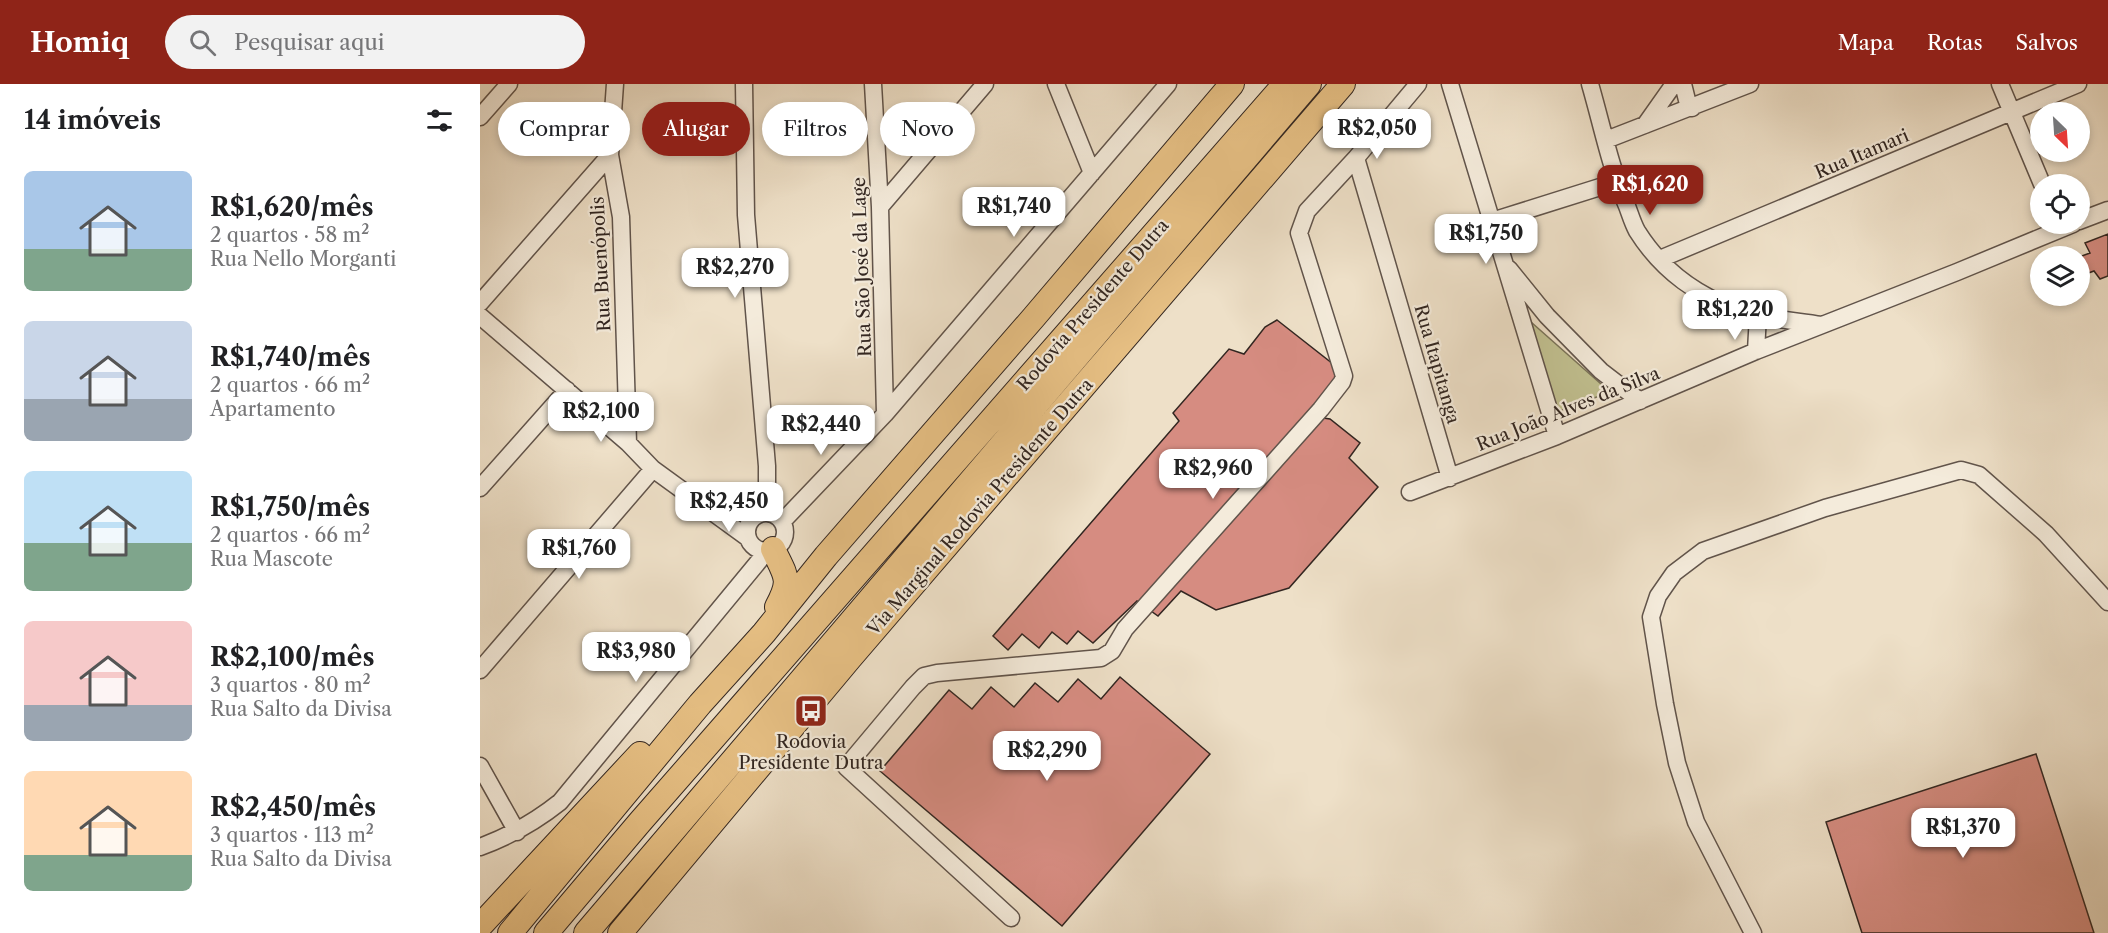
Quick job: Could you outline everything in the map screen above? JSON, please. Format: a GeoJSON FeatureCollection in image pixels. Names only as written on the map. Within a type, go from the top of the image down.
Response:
{"type":"FeatureCollection","features":[{"type":"Feature","properties":{"kind":"highway","name":"Rodovia Presidente Dutra"},"geometry":{"type":"LineString","coordinates":[[510,933],[700,704],[764,633],[826,556],[1034,317],[1232,84]]}},
{"type":"Feature","properties":{"kind":"highway","name":"Rodovia Presidente Dutra"},"geometry":{"type":"LineString","coordinates":[[546,933],[647,814],[1286,84]]}},
{"type":"Feature","properties":{"kind":"highway","name":"Rodovia Presidente Dutra"},"geometry":{"type":"LineString","coordinates":[[586,933],[1309,84]]}},
{"type":"Feature","properties":{"kind":"highway","name":"Via Marginal Rodovia Presidente Dutra"},"geometry":{"type":"LineString","coordinates":[[620,933],[850,658],[1343,84]]}},
{"type":"Feature","properties":{"kind":"highway"},"geometry":{"type":"LineString","coordinates":[[764,633],[786,589],[787,581],[771,550]]}},
{"type":"Feature","properties":{"kind":"highway"},"geometry":{"type":"LineString","coordinates":[[480,926],[663,729],[700,704]]}},
{"type":"Feature","properties":{"kind":"street"},"geometry":{"type":"LineString","coordinates":[[480,117],[509,84]]}},
{"type":"Feature","properties":{"kind":"street","name":"Rua Buenópolis"},"geometry":{"type":"LineString","coordinates":[[614,102],[615,84]]}},
{"type":"Feature","properties":{"kind":"street"},"geometry":{"type":"LineString","coordinates":[[744,84],[746,215],[767,466],[767,513]]}},
{"type":"Feature","properties":{"kind":"street","name":"Rua São José da Lage"},"geometry":{"type":"LineString","coordinates":[[873,84],[880,207],[885,414]]}},
{"type":"Feature","properties":{"kind":"street"},"geometry":{"type":"LineString","coordinates":[[880,207],[985,84]]}},
{"type":"Feature","properties":{"kind":"street"},"geometry":{"type":"LineString","coordinates":[[1056,84],[1092,173]]}},
{"type":"Feature","properties":{"kind":"street"},"geometry":{"type":"LineString","coordinates":[[782,522],[885,414],[1168,84]]}},
{"type":"Feature","properties":{"kind":"street"},"geometry":{"type":"LineString","coordinates":[[1011,918],[846,767],[924,676],[1101,658],[1112,651],[1125,629],[1321,409],[1344,376],[1299,233],[1307,211],[1356,158],[1418,84]]}},
{"type":"Feature","properties":{"kind":"street"},"geometry":{"type":"LineString","coordinates":[[1450,84],[1557,436]]}},
{"type":"Feature","properties":{"kind":"street"},"geometry":{"type":"LineString","coordinates":[[1590,84],[1616,182],[1637,231],[1680,280],[1702,295],[1725,305],[1758,315],[1821,325]]}},
{"type":"Feature","properties":{"kind":"street"},"geometry":{"type":"LineString","coordinates":[[1645,125],[1674,84]]}},
{"type":"Feature","properties":{"kind":"street"},"geometry":{"type":"LineString","coordinates":[[1683,84],[1687,100],[1692,108]]}},
{"type":"Feature","properties":{"kind":"street"},"geometry":{"type":"LineString","coordinates":[[1606,140],[1750,84]]}},
{"type":"Feature","properties":{"kind":"street"},"geometry":{"type":"LineString","coordinates":[[2000,84],[2038,174]]}},
{"type":"Feature","properties":{"kind":"street","name":"Rua Itamari"},"geometry":{"type":"LineString","coordinates":[[1660,259],[2078,84]]}},
{"type":"Feature","properties":{"kind":"street"},"geometry":{"type":"LineString","coordinates":[[480,303],[609,156]]}},
{"type":"Feature","properties":{"kind":"street","name":"Rua Buenópolis"},"geometry":{"type":"LineString","coordinates":[[610,156],[621,217],[628,443]]}},
{"type":"Feature","properties":{"kind":"street","name":"Rua Itapitanga"},"geometry":{"type":"LineString","coordinates":[[1356,158],[1450,478]]}},
{"type":"Feature","properties":{"kind":"street"},"geometry":{"type":"LineString","coordinates":[[1492,221],[1616,182]]}},
{"type":"Feature","properties":{"kind":"street"},"geometry":{"type":"LineString","coordinates":[[2090,217],[2108,210]]}},
{"type":"Feature","properties":{"kind":"street","name":"Rua João Alves da Silva"},"geometry":{"type":"LineString","coordinates":[[1410,492],[1557,436],[1756,351],[1957,272],[2044,234]]}},
{"type":"Feature","properties":{"kind":"street"},"geometry":{"type":"LineString","coordinates":[[1503,261],[1554,324],[1601,371],[1640,401]]}},
{"type":"Feature","properties":{"kind":"street"},"geometry":{"type":"LineString","coordinates":[[1756,351],[1758,315]]}},
{"type":"Feature","properties":{"kind":"street"},"geometry":{"type":"LineString","coordinates":[[480,316],[628,443],[652,469],[747,538],[758,549],[771,550]]}},
{"type":"Feature","properties":{"kind":"street"},"geometry":{"type":"LineString","coordinates":[[480,488],[567,390]]}},
{"type":"Feature","properties":{"kind":"street"},"geometry":{"type":"LineString","coordinates":[[480,670],[652,469]]}},
{"type":"Feature","properties":{"kind":"street"},"geometry":{"type":"LineString","coordinates":[[1753,933],[1695,822],[1677,763],[1651,617],[1658,596],[1674,573],[1704,551],[1825,508],[1961,470],[1979,475],[2046,534],[2108,602]]}},
{"type":"Feature","properties":{"kind":"street"},"geometry":{"type":"LineString","coordinates":[[480,848],[517,832],[560,802],[771,550],[784,538],[784,527],[776,516],[762,513],[752,518],[747,527],[747,538]]}},
{"type":"Feature","properties":{"kind":"street"},"geometry":{"type":"LineString","coordinates":[[480,766],[517,832]]}},
{"type":"Feature","properties":{"kind":"shaded area"},"geometry":{"type":"Polygon","coordinates":[[[1531,322],[1610,392],[1557,412],[1531,322]]]}},
{"type":"Feature","properties":{"kind":"building"},"geometry":{"type":"Polygon","coordinates":[[[2108,234],[2108,276],[2100,279],[2094,271],[2090,272],[2090,246],[2086,246],[2085,243],[2108,234]]]}},
{"type":"Feature","properties":{"kind":"building"},"geometry":{"type":"Polygon","coordinates":[[[1277,320],[1333,364],[1340,377],[1309,416],[1330,419],[1360,443],[1349,458],[1378,487],[1289,588],[1216,610],[1181,591],[1158,616],[1137,601],[1093,643],[1078,631],[1067,644],[1052,632],[1039,648],[1022,634],[1008,650],[993,636],[1179,421],[1173,413],[1229,349],[1244,354],[1265,327],[1277,320]]]}},
{"type":"Feature","properties":{"kind":"building"},"geometry":{"type":"Polygon","coordinates":[[[1120,677],[1210,754],[1062,926],[880,771],[949,690],[972,709],[991,687],[1014,707],[1035,683],[1058,702],[1078,679],[1101,699],[1120,677]]]}},
{"type":"Feature","properties":{"kind":"building"},"geometry":{"type":"Polygon","coordinates":[[[2036,754],[2094,933],[1862,933],[1826,822],[2036,754]]]}},
{"type":"Feature","properties":{"kind":"place","name":"Rodovia Presidente Dutra"},"geometry":{"type":"Point","coordinates":[811,711]}}]}
